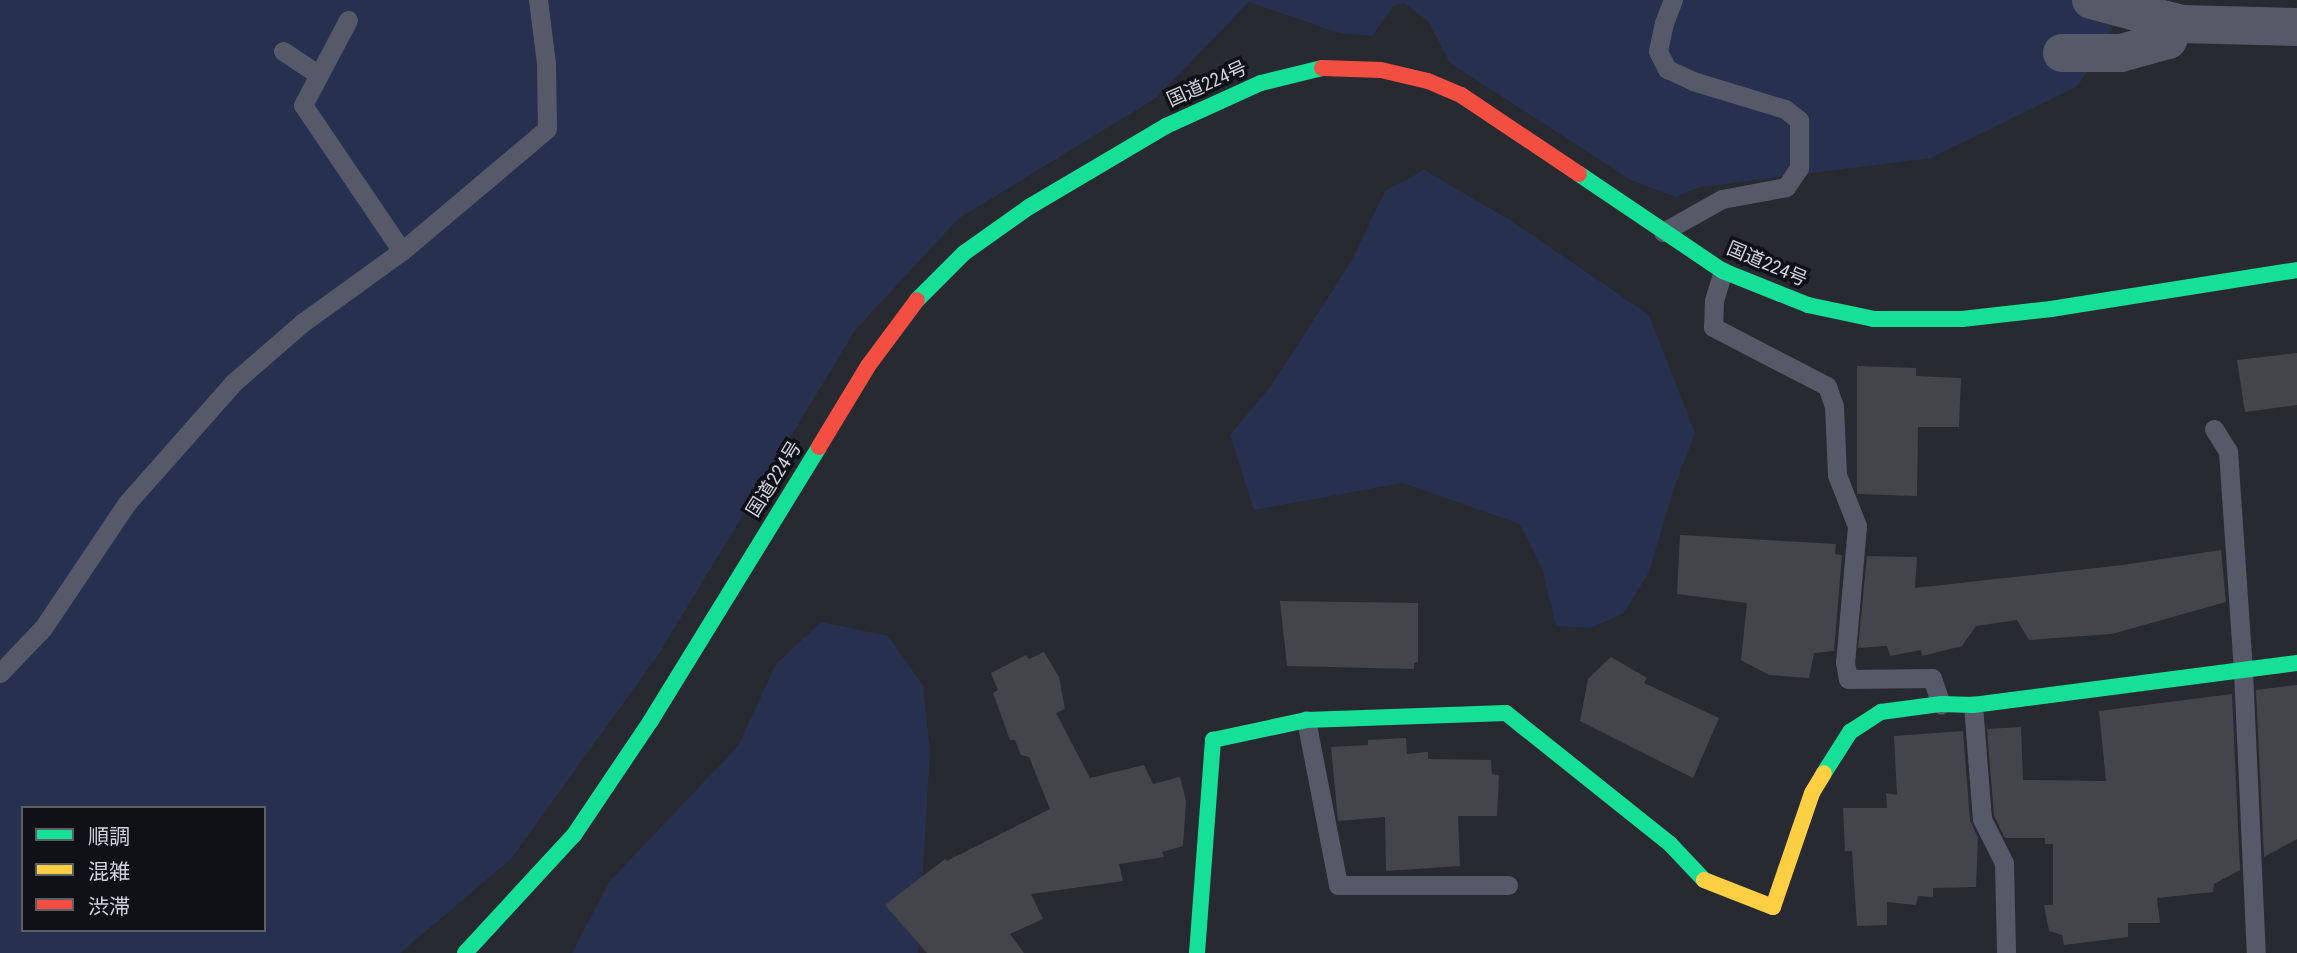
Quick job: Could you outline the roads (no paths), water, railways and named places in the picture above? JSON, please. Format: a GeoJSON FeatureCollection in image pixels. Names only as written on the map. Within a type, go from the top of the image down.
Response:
{"type":"FeatureCollection","features":[{"type":"Feature","properties":{"kind":"main road","name":"国道224号"},"geometry":{"type":"LineString","coordinates":[[465,953],[574,835],[650,722],[868,366],[916,301],[964,253],[1030,207],[1166,126],[1261,83],[1325,67],[1381,70],[1428,81],[1461,95],[1723,271],[1808,305],[1874,319],[1962,319],[2052,309],[2297,271]]}},
{"type":"Feature","properties":{"kind":"main road"},"geometry":{"type":"LineString","coordinates":[[1197,953],[1213,740],[1306,720],[1506,713],[1671,844],[1703,880],[1773,907],[1812,793],[1850,732],[1881,712],[1941,704],[1973,705],[2297,663]]}},
{"type":"Feature","properties":{"kind":"street"},"geometry":{"type":"LineString","coordinates":[[2091,0],[2173,22],[2297,27]]}},
{"type":"Feature","properties":{"kind":"street"},"geometry":{"type":"LineString","coordinates":[[2062,54],[2121,53],[2168,40],[2173,22]]}},
{"type":"Feature","properties":{"kind":"lane"},"geometry":{"type":"LineString","coordinates":[[0,673],[43,628],[127,503],[233,383],[302,323],[401,251],[547,129],[546,63],[538,0]]}},
{"type":"Feature","properties":{"kind":"lane"},"geometry":{"type":"LineString","coordinates":[[1662,232],[1722,199],[1786,187],[1799,167],[1799,120],[1785,108],[1693,81],[1667,69],[1658,51],[1664,23],[1673,0]]}},
{"type":"Feature","properties":{"kind":"lane"},"geometry":{"type":"LineString","coordinates":[[348,20],[303,105],[401,251]]}},
{"type":"Feature","properties":{"kind":"lane"},"geometry":{"type":"LineString","coordinates":[[283,51],[319,75]]}},
{"type":"Feature","properties":{"kind":"lane"},"geometry":{"type":"LineString","coordinates":[[1723,271],[1714,302],[1713,327],[1827,386],[1834,406],[1837,474],[1857,526],[1845,662],[1848,679],[1932,678],[1941,704]]}},
{"type":"Feature","properties":{"kind":"lane"},"geometry":{"type":"LineString","coordinates":[[2214,429],[2228,451],[2243,671],[2256,953]]}},
{"type":"Feature","properties":{"kind":"lane"},"geometry":{"type":"LineString","coordinates":[[1973,705],[1982,819],[2004,863],[2007,953]]}},
{"type":"Feature","properties":{"kind":"lane"},"geometry":{"type":"LineString","coordinates":[[1306,720],[1338,885],[1507,885]]}}]}
